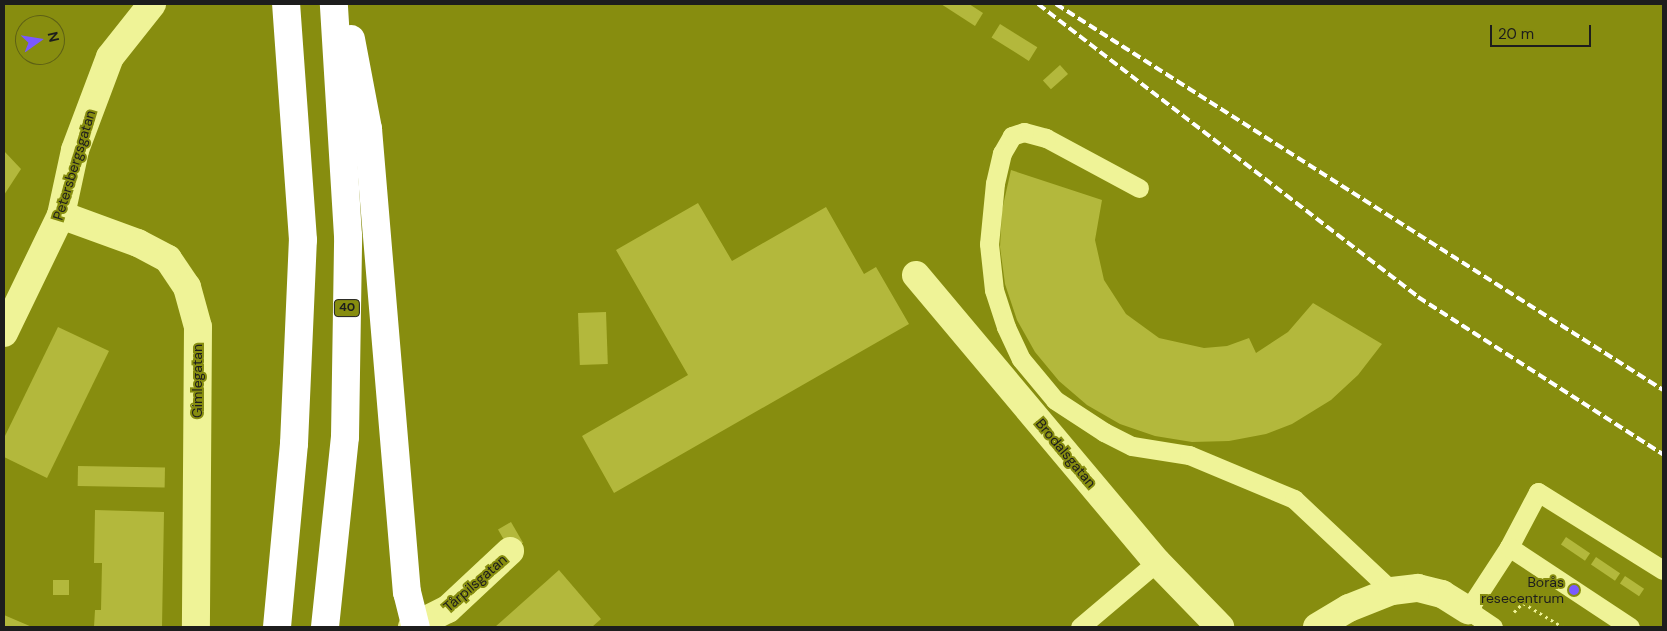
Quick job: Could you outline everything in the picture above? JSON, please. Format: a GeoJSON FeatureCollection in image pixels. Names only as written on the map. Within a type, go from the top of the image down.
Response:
{"type":"FeatureCollection","features":[{"type":"Feature","properties":{"kind":"highway"},"geometry":{"type":"LineString","coordinates":[[278,615],[294,444],[302,240],[286,4]]}},
{"type":"Feature","properties":{"kind":"highway","name":"40"},"geometry":{"type":"LineString","coordinates":[[325,620],[345,437],[348,236],[334,4]]}},
{"type":"Feature","properties":{"kind":"highway"},"geometry":{"type":"LineString","coordinates":[[344,4],[368,129],[407,592],[414,627]]}},
{"type":"Feature","properties":{"kind":"street","name":"Petersbergsgatan"},"geometry":{"type":"LineString","coordinates":[[4,333],[60,215],[75,150],[110,57],[152,4]]}},
{"type":"Feature","properties":{"kind":"street","name":"Gimlegatan"},"geometry":{"type":"LineString","coordinates":[[60,215],[138,243],[168,259],[187,287],[198,327],[196,627]]}},
{"type":"Feature","properties":{"kind":"street","name":"Brodalsgatan"},"geometry":{"type":"LineString","coordinates":[[916,275],[1157,562],[1220,627]]}},
{"type":"Feature","properties":{"kind":"street","name":"Tårpilsgatan"},"geometry":{"type":"LineString","coordinates":[[414,627],[448,609],[510,551]]}},
{"type":"Feature","properties":{"kind":"street"},"geometry":{"type":"LineString","coordinates":[[1317,627],[1348,608],[1392,591],[1418,588],[1442,594],[1468,610]]}},
{"type":"Feature","properties":{"kind":"lane"},"geometry":{"type":"LineString","coordinates":[[1139,188],[1046,138],[1024,132],[1012,136],[1002,154],[995,183],[988,244],[994,290],[1006,328],[1021,359],[1055,400],[1132,446],[1189,455],[1294,499],[1392,591]]}},
{"type":"Feature","properties":{"kind":"lane"},"geometry":{"type":"LineString","coordinates":[[1493,627],[1468,610],[1509,547],[1538,492],[1663,570]]}},
{"type":"Feature","properties":{"kind":"lane"},"geometry":{"type":"LineString","coordinates":[[1509,547],[1630,627]]}},
{"type":"Feature","properties":{"kind":"lane"},"geometry":{"type":"LineString","coordinates":[[1080,627],[1157,562]]}},
{"type":"Feature","properties":{"kind":"path"},"geometry":{"type":"LineString","coordinates":[[1512,615],[1523,603],[1563,627]]}},
{"type":"Feature","properties":{"kind":"building"},"geometry":{"type":"Polygon","coordinates":[[[941,4],[969,4],[983,13],[975,26],[941,4]]]}},
{"type":"Feature","properties":{"kind":"building"},"geometry":{"type":"Polygon","coordinates":[[[1000,24],[1037,47],[1029,61],[992,38],[1000,24]]]}},
{"type":"Feature","properties":{"kind":"building"},"geometry":{"type":"Polygon","coordinates":[[[1060,65],[1068,74],[1051,89],[1043,80],[1060,65]]]}},
{"type":"Feature","properties":{"kind":"building"},"geometry":{"type":"Polygon","coordinates":[[[4,151],[21,169],[4,195],[4,151]]]}},
{"type":"Feature","properties":{"kind":"building"},"geometry":{"type":"Polygon","coordinates":[[[1011,170],[1102,200],[1095,240],[1104,280],[1126,314],[1159,338],[1204,348],[1227,346],[1249,338],[1256,353],[1288,332],[1313,303],[1382,344],[1358,375],[1331,400],[1292,424],[1266,434],[1229,441],[1192,442],[1155,436],[1120,424],[1087,405],[1059,381],[1035,352],[1017,320],[1005,284],[1000,247],[1002,210],[1011,170]]]}},
{"type":"Feature","properties":{"kind":"building"},"geometry":{"type":"Polygon","coordinates":[[[698,203],[732,261],[826,207],[864,274],[876,267],[909,324],[614,493],[582,436],[688,375],[616,250],[698,203]]]}},
{"type":"Feature","properties":{"kind":"building"},"geometry":{"type":"Polygon","coordinates":[[[606,312],[608,364],[580,365],[578,313],[606,312]]]}},
{"type":"Feature","properties":{"kind":"building"},"geometry":{"type":"Polygon","coordinates":[[[58,327],[109,351],[47,478],[4,457],[4,438],[58,327]]]}},
{"type":"Feature","properties":{"kind":"building"},"geometry":{"type":"Polygon","coordinates":[[[78,466],[165,468],[165,488],[78,486],[78,466]]]}},
{"type":"Feature","properties":{"kind":"building"},"geometry":{"type":"Polygon","coordinates":[[[95,510],[164,512],[162,627],[94,627],[95,610],[101,610],[102,563],[94,563],[95,510]]]}},
{"type":"Feature","properties":{"kind":"building"},"geometry":{"type":"Polygon","coordinates":[[[511,522],[523,543],[510,550],[498,530],[511,522]]]}},
{"type":"Feature","properties":{"kind":"building"},"geometry":{"type":"Polygon","coordinates":[[[1566,537],[1590,553],[1585,561],[1561,544],[1566,537]]]}},
{"type":"Feature","properties":{"kind":"building"},"geometry":{"type":"Polygon","coordinates":[[[1596,557],[1620,573],[1615,581],[1591,564],[1596,557]]]}},
{"type":"Feature","properties":{"kind":"building"},"geometry":{"type":"Polygon","coordinates":[[[559,570],[601,619],[592,627],[495,627],[559,570]]]}},
{"type":"Feature","properties":{"kind":"building"},"geometry":{"type":"Polygon","coordinates":[[[1625,576],[1644,589],[1639,596],[1620,583],[1625,576]]]}},
{"type":"Feature","properties":{"kind":"building"},"geometry":{"type":"Polygon","coordinates":[[[53,580],[69,580],[69,595],[53,595],[53,580]]]}},
{"type":"Feature","properties":{"kind":"building"},"geometry":{"type":"Polygon","coordinates":[[[4,615],[32,627],[4,627],[4,615]]]}},
{"type":"Feature","properties":{"kind":"railway"},"geometry":{"type":"LineString","coordinates":[[1038,4],[1418,297],[1663,454]]}},
{"type":"Feature","properties":{"kind":"railway"},"geometry":{"type":"LineString","coordinates":[[1056,4],[1663,390]]}},
{"type":"Feature","properties":{"kind":"place","name":"Borås resecentrum"},"geometry":{"type":"Point","coordinates":[1574,590]}}]}
